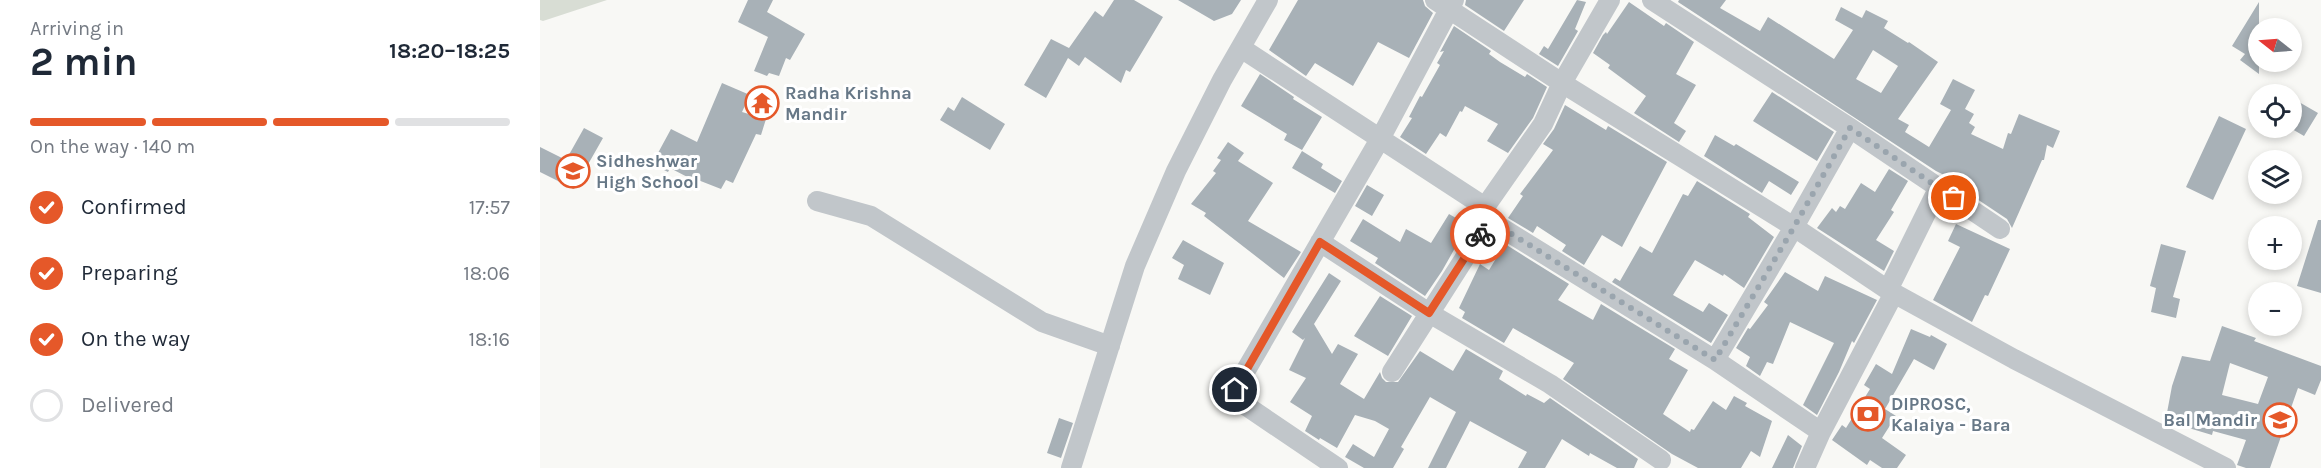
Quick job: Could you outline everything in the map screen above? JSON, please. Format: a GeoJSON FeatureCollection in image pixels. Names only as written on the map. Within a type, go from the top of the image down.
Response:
{"type":"FeatureCollection","features":[{"type":"Feature","properties":{"kind":"street"},"geometry":{"type":"LineString","coordinates":[[1071,468],[1135,266],[1173,178],[1268,0]]}},
{"type":"Feature","properties":{"kind":"street"},"geometry":{"type":"LineString","coordinates":[[1392,372],[1543,124],[1562,83],[1610,0]]}},
{"type":"Feature","properties":{"kind":"street"},"geometry":{"type":"LineString","coordinates":[[1652,0],[1850,128],[2000,229]]}},
{"type":"Feature","properties":{"kind":"street"},"geometry":{"type":"LineString","coordinates":[[1338,468],[1239,401],[1235,390],[1380,139],[1446,3],[1562,83],[1794,227],[1891,291],[2014,359],[2226,468]]}},
{"type":"Feature","properties":{"kind":"street"},"geometry":{"type":"LineString","coordinates":[[1241,48],[1380,139],[1487,214],[1715,360],[1821,432]]}},
{"type":"Feature","properties":{"kind":"street"},"geometry":{"type":"LineString","coordinates":[[1715,360],[1850,128]]}},
{"type":"Feature","properties":{"kind":"street"},"geometry":{"type":"LineString","coordinates":[[1805,468],[1939,187]]}},
{"type":"Feature","properties":{"kind":"street"},"geometry":{"type":"LineString","coordinates":[[817,201],[871,216],[1042,322],[1110,346]]}},
{"type":"Feature","properties":{"kind":"street"},"geometry":{"type":"LineString","coordinates":[[1320,242],[1429,313],[1550,384],[1661,460]]}},
{"type":"Feature","properties":{"kind":"shaded area"},"geometry":{"type":"Polygon","coordinates":[[[540,0],[607,0],[543,21],[540,20],[540,0]]]}},
{"type":"Feature","properties":{"kind":"building"},"geometry":{"type":"Polygon","coordinates":[[[748,0],[773,0],[767,12],[805,34],[790,60],[786,58],[779,76],[769,73],[767,76],[754,71],[768,37],[738,22],[748,0]]]}},
{"type":"Feature","properties":{"kind":"building"},"geometry":{"type":"Polygon","coordinates":[[[1114,0],[1134,0],[1163,17],[1130,72],[1126,70],[1121,83],[1085,57],[1079,66],[1068,58],[1046,98],[1024,85],[1051,39],[1069,48],[1095,11],[1103,17],[1114,0]]]}},
{"type":"Feature","properties":{"kind":"building"},"geometry":{"type":"Polygon","coordinates":[[[1178,0],[1241,0],[1232,14],[1214,21],[1178,0]]]}},
{"type":"Feature","properties":{"kind":"building"},"geometry":{"type":"Polygon","coordinates":[[[1298,0],[1423,0],[1425,6],[1433,13],[1409,58],[1378,42],[1353,86],[1315,63],[1306,76],[1269,50],[1298,0]]]}},
{"type":"Feature","properties":{"kind":"building"},"geometry":{"type":"Polygon","coordinates":[[[1466,0],[1524,0],[1504,31],[1465,5],[1466,0]]]}},
{"type":"Feature","properties":{"kind":"building"},"geometry":{"type":"Polygon","coordinates":[[[1577,0],[1586,2],[1575,29],[1578,31],[1558,66],[1539,54],[1544,46],[1548,49],[1577,0]]]}},
{"type":"Feature","properties":{"kind":"building"},"geometry":{"type":"Polygon","coordinates":[[[1679,0],[1726,0],[1720,8],[1760,31],[1768,17],[1834,59],[1853,30],[1835,20],[1841,7],[1862,18],[1866,10],[1888,21],[1884,28],[1938,62],[1898,119],[1909,125],[1905,132],[1929,147],[1951,110],[1940,104],[1953,79],[1975,90],[1965,109],[1974,114],[1969,123],[1975,127],[1971,134],[2003,149],[2008,133],[2011,134],[2019,114],[2060,131],[2053,148],[2047,145],[2044,160],[2042,160],[2012,228],[2007,219],[1956,185],[1958,182],[1936,171],[1678,2],[1679,0]],[[1873,50],[1856,79],[1881,93],[1898,66],[1873,50]]]}},
{"type":"Feature","properties":{"kind":"building"},"geometry":{"type":"Polygon","coordinates":[[[1629,2],[1664,26],[1666,23],[1694,42],[1676,74],[1696,85],[1674,123],[1686,131],[1679,142],[1634,113],[1646,96],[1608,68],[1610,65],[1593,53],[1603,35],[1606,32],[1607,34],[1629,2]]]}},
{"type":"Feature","properties":{"kind":"building"},"geometry":{"type":"Polygon","coordinates":[[[2259,2],[2259,18],[2249,18],[2259,2]]]}},
{"type":"Feature","properties":{"kind":"building"},"geometry":{"type":"Polygon","coordinates":[[[2248,20],[2248,66],[2240,60],[2245,54],[2232,46],[2248,20]]]}},
{"type":"Feature","properties":{"kind":"building"},"geometry":{"type":"Polygon","coordinates":[[[1454,26],[1491,51],[1489,54],[1500,62],[1525,77],[1527,74],[1547,87],[1533,118],[1508,153],[1487,141],[1498,124],[1465,106],[1446,137],[1440,133],[1426,154],[1400,137],[1412,118],[1409,117],[1420,96],[1422,97],[1440,65],[1437,63],[1444,51],[1440,52],[1454,26]]]}},
{"type":"Feature","properties":{"kind":"building"},"geometry":{"type":"Polygon","coordinates":[[[1260,74],[1322,117],[1302,150],[1284,140],[1287,134],[1241,106],[1260,74]]]}},
{"type":"Feature","properties":{"kind":"building"},"geometry":{"type":"Polygon","coordinates":[[[722,83],[750,95],[742,112],[766,119],[761,135],[756,134],[733,183],[726,180],[721,189],[698,180],[697,182],[670,168],[668,172],[652,164],[671,129],[697,142],[722,83]]]}},
{"type":"Feature","properties":{"kind":"building"},"geometry":{"type":"Polygon","coordinates":[[[1772,92],[1834,132],[1817,161],[1753,121],[1772,92]]]}},
{"type":"Feature","properties":{"kind":"building"},"geometry":{"type":"Polygon","coordinates":[[[962,97],[1005,124],[990,150],[940,120],[948,107],[954,111],[962,97]]]}},
{"type":"Feature","properties":{"kind":"building"},"geometry":{"type":"Polygon","coordinates":[[[2302,104],[2318,113],[2304,136],[2302,135],[2302,104]]]}},
{"type":"Feature","properties":{"kind":"building"},"geometry":{"type":"Polygon","coordinates":[[[1565,105],[1606,130],[1608,126],[1667,162],[1622,247],[1602,235],[1584,265],[1562,251],[1566,245],[1537,226],[1533,233],[1508,218],[1523,196],[1520,194],[1553,150],[1543,144],[1554,129],[1565,105]]]}},
{"type":"Feature","properties":{"kind":"building"},"geometry":{"type":"Polygon","coordinates":[[[2219,116],[2246,129],[2213,200],[2186,187],[2219,116]]]}},
{"type":"Feature","properties":{"kind":"building"},"geometry":{"type":"Polygon","coordinates":[[[584,128],[603,138],[574,189],[540,172],[540,147],[566,160],[584,128]]]}},
{"type":"Feature","properties":{"kind":"building"},"geometry":{"type":"Polygon","coordinates":[[[1715,135],[1734,146],[1736,144],[1799,182],[1791,195],[1769,181],[1762,193],[1704,156],[1715,135]]]}},
{"type":"Feature","properties":{"kind":"building"},"geometry":{"type":"Polygon","coordinates":[[[1228,142],[1244,153],[1238,161],[1273,183],[1248,221],[1301,252],[1284,278],[1204,216],[1206,213],[1191,204],[1216,173],[1213,171],[1221,160],[1217,158],[1228,142]]]}},
{"type":"Feature","properties":{"kind":"building"},"geometry":{"type":"Polygon","coordinates":[[[1302,151],[1323,164],[1321,168],[1342,181],[1335,193],[1292,168],[1302,151]]]}},
{"type":"Feature","properties":{"kind":"building"},"geometry":{"type":"Polygon","coordinates":[[[1889,169],[1908,181],[1891,210],[1894,212],[1876,240],[1894,251],[1884,271],[1817,228],[1832,208],[1836,212],[1840,206],[1845,209],[1861,183],[1875,192],[1889,169]]]}},
{"type":"Feature","properties":{"kind":"building"},"geometry":{"type":"Polygon","coordinates":[[[1697,181],[1750,214],[1748,217],[1774,237],[1744,288],[1724,274],[1723,276],[1695,260],[1673,295],[1703,312],[1709,303],[1728,315],[1711,343],[1612,282],[1615,278],[1620,281],[1640,246],[1652,253],[1683,194],[1688,196],[1697,181]]]}},
{"type":"Feature","properties":{"kind":"building"},"geometry":{"type":"Polygon","coordinates":[[[1367,185],[1384,195],[1372,216],[1355,206],[1367,185]]]}},
{"type":"Feature","properties":{"kind":"building"},"geometry":{"type":"Polygon","coordinates":[[[1449,214],[1468,225],[1425,296],[1375,263],[1378,258],[1350,241],[1363,219],[1400,242],[1406,229],[1431,243],[1449,214]]]}},
{"type":"Feature","properties":{"kind":"building"},"geometry":{"type":"Polygon","coordinates":[[[2318,220],[2321,220],[2321,293],[2302,287],[2302,282],[2298,282],[2318,220]]]}},
{"type":"Feature","properties":{"kind":"building"},"geometry":{"type":"Polygon","coordinates":[[[1956,224],[2010,249],[1988,296],[1985,295],[1972,322],[1933,300],[1960,247],[1948,241],[1956,224]]]}},
{"type":"Feature","properties":{"kind":"building"},"geometry":{"type":"Polygon","coordinates":[[[1183,240],[1224,263],[1210,295],[1178,279],[1184,265],[1172,258],[1183,240]]]}},
{"type":"Feature","properties":{"kind":"building"},"geometry":{"type":"Polygon","coordinates":[[[1505,244],[1569,284],[1558,300],[1593,320],[1601,304],[1675,349],[1669,359],[1688,370],[1663,414],[1690,432],[1691,429],[1694,430],[1713,401],[1726,410],[1734,396],[1747,403],[1745,406],[1772,421],[1760,457],[1751,451],[1741,468],[1698,468],[1672,454],[1563,379],[1574,363],[1513,328],[1504,343],[1462,318],[1465,312],[1459,308],[1480,264],[1489,270],[1505,244]]]}},
{"type":"Feature","properties":{"kind":"building"},"geometry":{"type":"Polygon","coordinates":[[[2161,244],[2186,251],[2173,297],[2180,299],[2176,318],[2151,312],[2156,288],[2150,286],[2161,244]]]}},
{"type":"Feature","properties":{"kind":"building"},"geometry":{"type":"Polygon","coordinates":[[[1785,272],[1818,291],[1825,276],[1877,300],[1854,343],[1852,341],[1817,415],[1803,405],[1834,343],[1790,322],[1773,364],[1767,362],[1760,376],[1746,366],[1750,357],[1736,348],[1748,328],[1750,329],[1768,305],[1764,302],[1785,272]]]}},
{"type":"Feature","properties":{"kind":"building"},"geometry":{"type":"Polygon","coordinates":[[[1329,273],[1341,281],[1314,324],[1332,354],[1338,344],[1358,354],[1340,384],[1364,399],[1380,372],[1386,382],[1398,382],[1420,351],[1453,371],[1466,349],[1503,371],[1499,379],[1526,396],[1527,394],[1544,403],[1550,398],[1638,459],[1634,468],[1617,468],[1590,453],[1589,456],[1562,439],[1545,468],[1518,468],[1527,452],[1470,421],[1446,468],[1428,468],[1456,412],[1430,397],[1401,447],[1404,449],[1393,468],[1364,468],[1345,457],[1353,444],[1374,457],[1389,429],[1375,421],[1355,415],[1337,448],[1305,431],[1312,416],[1290,402],[1306,378],[1289,370],[1305,338],[1303,340],[1292,332],[1329,273]]]}},
{"type":"Feature","properties":{"kind":"building"},"geometry":{"type":"Polygon","coordinates":[[[1380,296],[1412,316],[1388,356],[1354,336],[1380,296]]]}},
{"type":"Feature","properties":{"kind":"building"},"geometry":{"type":"Polygon","coordinates":[[[2222,326],[2256,338],[2254,341],[2321,366],[2321,380],[2315,395],[2298,388],[2270,468],[2246,468],[2237,465],[2246,440],[2213,431],[2212,435],[2182,426],[2183,421],[2166,418],[2172,386],[2182,356],[2210,361],[2222,326]],[[2230,363],[2222,395],[2258,404],[2268,377],[2230,363]]]}},
{"type":"Feature","properties":{"kind":"building"},"geometry":{"type":"Polygon","coordinates":[[[1911,329],[1930,337],[1931,335],[1947,344],[1934,370],[1914,359],[1885,409],[1896,416],[1882,438],[1906,455],[1897,468],[1882,468],[1870,460],[1867,465],[1832,440],[1842,425],[1846,428],[1870,389],[1864,385],[1876,364],[1892,374],[1911,329]]]}},
{"type":"Feature","properties":{"kind":"building"},"geometry":{"type":"Polygon","coordinates":[[[1059,418],[1073,423],[1061,458],[1047,453],[1059,418]]]}},
{"type":"Feature","properties":{"kind":"building"},"geometry":{"type":"Polygon","coordinates":[[[1788,435],[1802,446],[1793,468],[1772,468],[1788,435]]]}},
{"type":"Feature","properties":{"kind":"way so far"},"geometry":{"type":"LineString","coordinates":[[1480,234],[1489,220],[1715,360],[1850,128],[1954,198]]}},
{"type":"Feature","properties":{"kind":"place","name":"Radha Krishna Mandir"},"geometry":{"type":"Point","coordinates":[762,103]}},
{"type":"Feature","properties":{"kind":"place","name":"Sidheshwar High School"},"geometry":{"type":"Point","coordinates":[573,171]}},
{"type":"Feature","properties":{"kind":"place","name":"DIPROSC, Kalaiya - Bara"},"geometry":{"type":"Point","coordinates":[1868,414]}},
{"type":"Feature","properties":{"kind":"place","name":"Bal Mandir"},"geometry":{"type":"Point","coordinates":[2280,420]}},
{"type":"Feature","properties":{"kind":"route"},"geometry":{"type":"LineString","coordinates":[[1235,390],[1320,242],[1429,313],[1480,234]]}}]}
